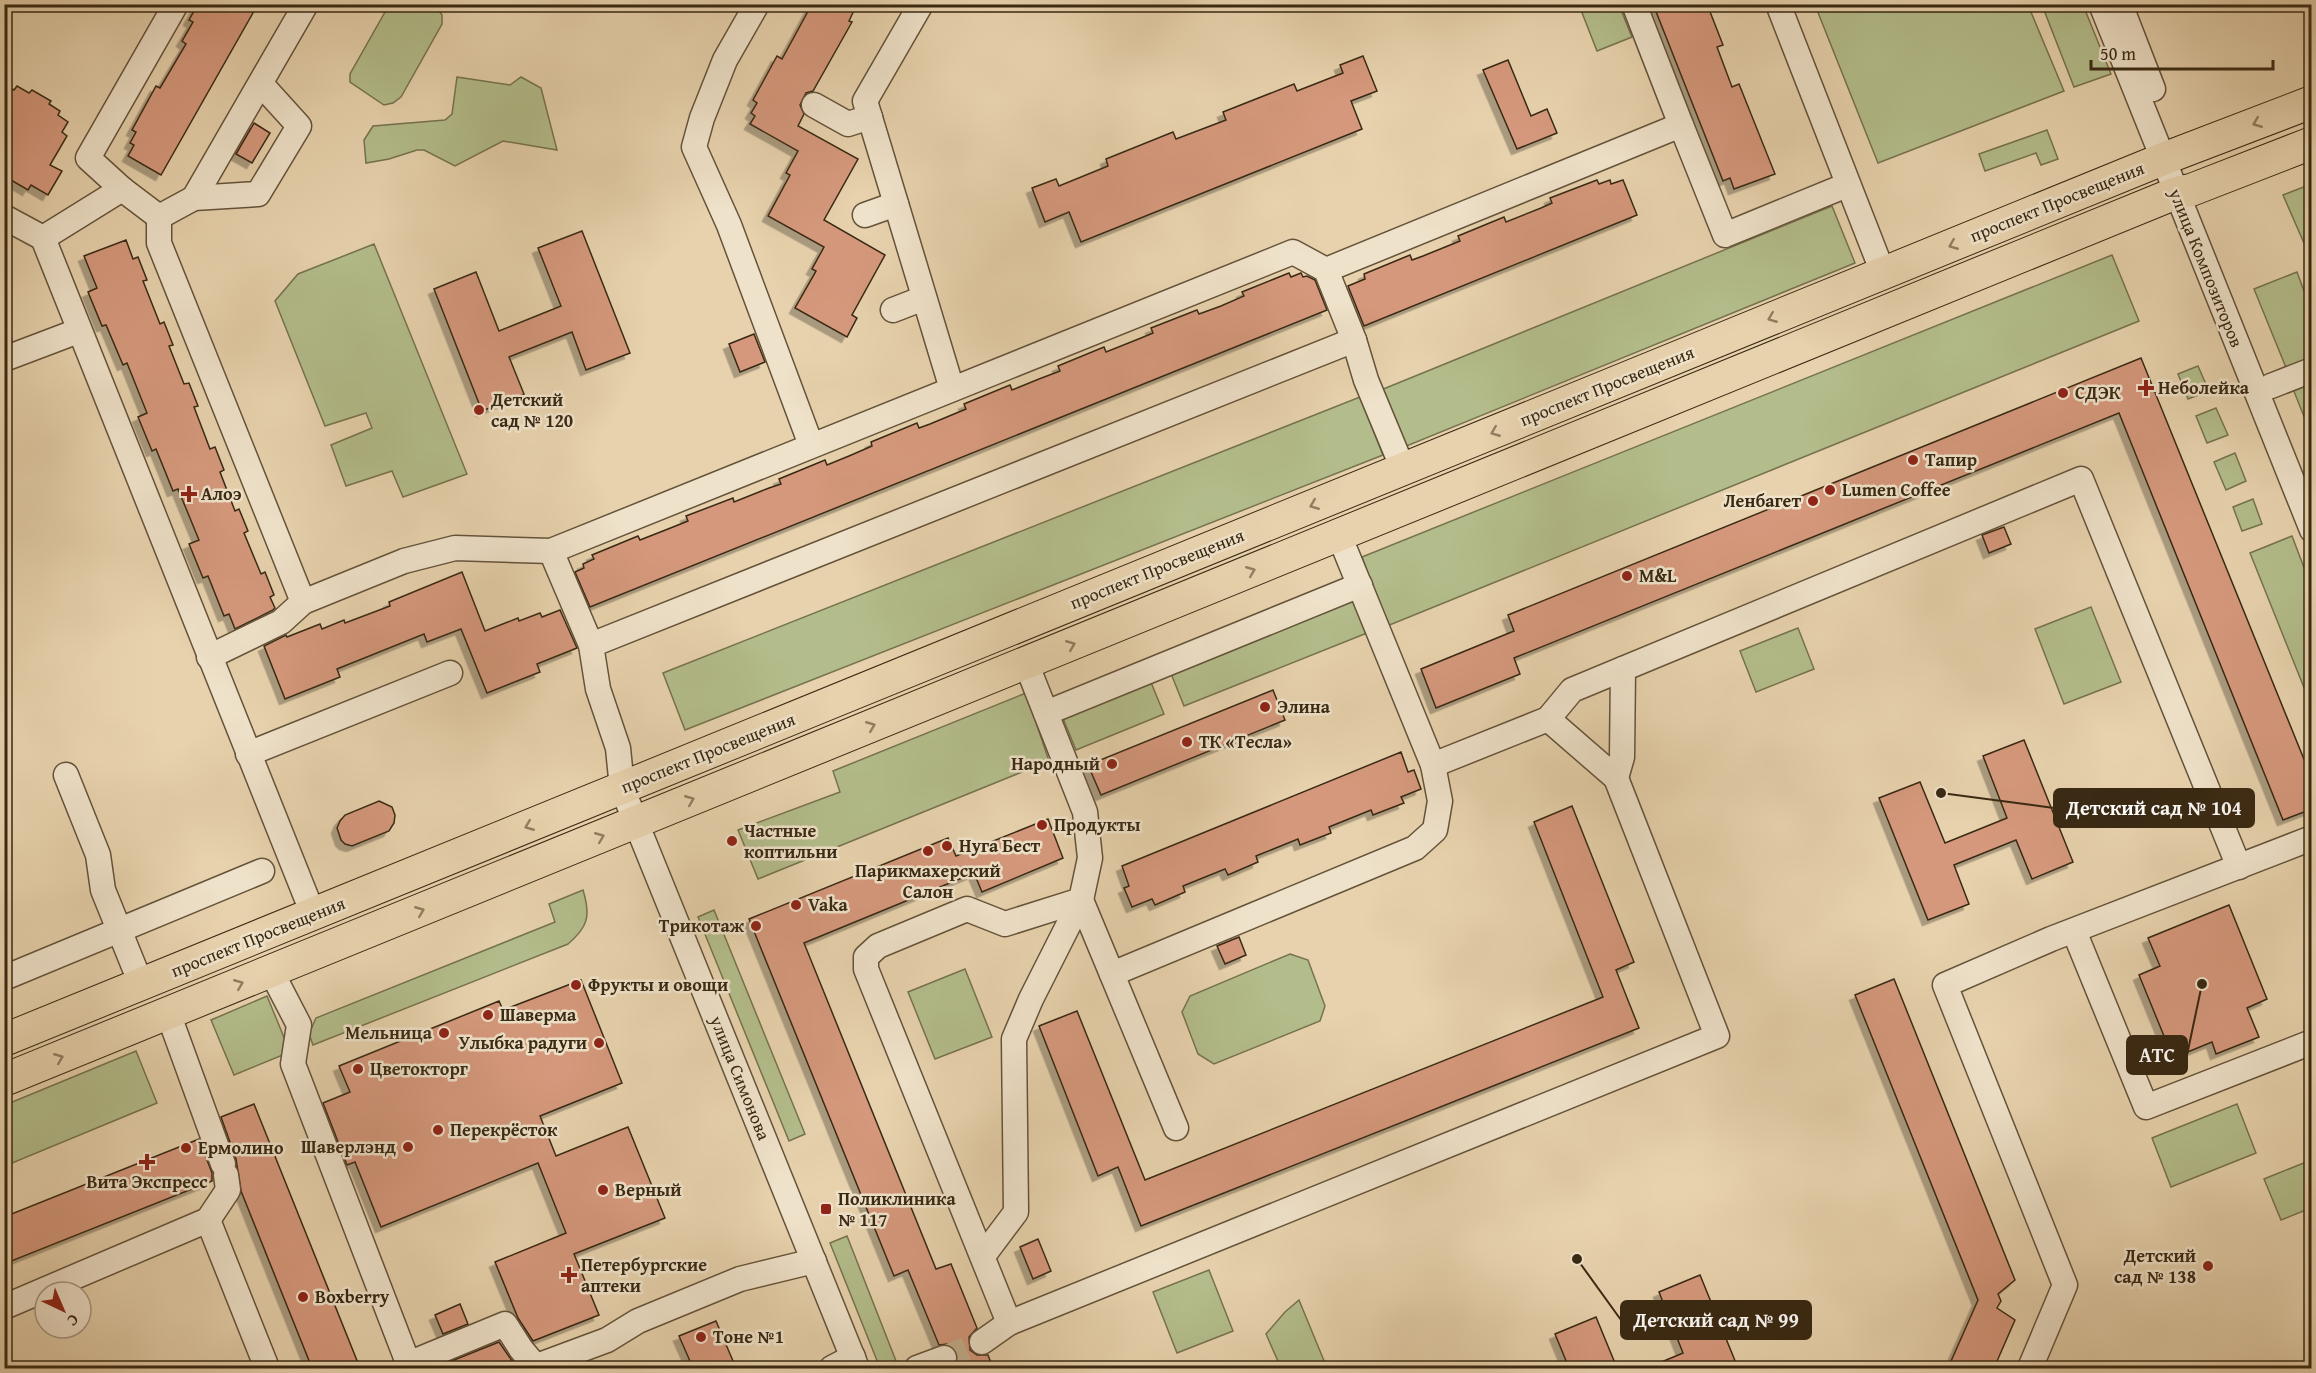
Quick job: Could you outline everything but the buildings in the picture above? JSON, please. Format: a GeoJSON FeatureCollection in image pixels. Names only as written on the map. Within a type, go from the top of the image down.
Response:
{"type":"FeatureCollection","features":[{"type":"Feature","properties":{"kind":"main road","name":"проспект Просвещения"},"geometry":{"type":"LineString","coordinates":[[4,1040],[1883,273],[2312,102]]}},
{"type":"Feature","properties":{"kind":"main road","name":"проспект Просвещения"},"geometry":{"type":"LineString","coordinates":[[4,1080],[2184,191],[2312,143]]}},
{"type":"Feature","properties":{"kind":"street"},"geometry":{"type":"LineString","coordinates":[[159,217],[122,189],[88,158],[176,4]]}},
{"type":"Feature","properties":{"kind":"street"},"geometry":{"type":"LineString","coordinates":[[194,198],[306,4]]}},
{"type":"Feature","properties":{"kind":"street"},"geometry":{"type":"LineString","coordinates":[[757,4],[725,60],[702,118],[694,147],[729,225],[811,445]]}},
{"type":"Feature","properties":{"kind":"street"},"geometry":{"type":"LineString","coordinates":[[921,4],[865,101],[952,389]]}},
{"type":"Feature","properties":{"kind":"street"},"geometry":{"type":"LineString","coordinates":[[1634,4],[1725,236],[1847,185]]}},
{"type":"Feature","properties":{"kind":"street"},"geometry":{"type":"LineString","coordinates":[[1778,4],[1883,273]]}},
{"type":"Feature","properties":{"kind":"street","name":"улица Композиторов"},"geometry":{"type":"LineString","coordinates":[[2101,4],[2271,386],[2312,487]]}},
{"type":"Feature","properties":{"kind":"street","name":"улица Композиторов"},"geometry":{"type":"LineString","coordinates":[[2120,4],[2170,157]]}},
{"type":"Feature","properties":{"kind":"street"},"geometry":{"type":"LineString","coordinates":[[159,217],[194,198],[258,194],[299,126],[261,84]]}},
{"type":"Feature","properties":{"kind":"street"},"geometry":{"type":"LineString","coordinates":[[814,105],[848,124],[870,117]]}},
{"type":"Feature","properties":{"kind":"street"},"geometry":{"type":"LineString","coordinates":[[1326,270],[1681,125]]}},
{"type":"Feature","properties":{"kind":"street"},"geometry":{"type":"LineString","coordinates":[[42,238],[122,189]]}},
{"type":"Feature","properties":{"kind":"street","name":"улица Композиторов"},"geometry":{"type":"LineString","coordinates":[[2184,191],[2312,530]]}},
{"type":"Feature","properties":{"kind":"street"},"geometry":{"type":"LineString","coordinates":[[865,215],[896,204]]}},
{"type":"Feature","properties":{"kind":"street"},"geometry":{"type":"LineString","coordinates":[[4,217],[42,238],[313,914]]}},
{"type":"Feature","properties":{"kind":"street"},"geometry":{"type":"LineString","coordinates":[[159,217],[159,243],[303,602]]}},
{"type":"Feature","properties":{"kind":"street"},"geometry":{"type":"LineString","coordinates":[[209,657],[281,622],[303,602],[404,561],[455,548],[551,551],[1293,252],[1326,270],[1354,340],[1365,380],[1403,469]]}},
{"type":"Feature","properties":{"kind":"street"},"geometry":{"type":"LineString","coordinates":[[893,310],[924,298]]}},
{"type":"Feature","properties":{"kind":"street"},"geometry":{"type":"LineString","coordinates":[[4,359],[78,331]]}},
{"type":"Feature","properties":{"kind":"street"},"geometry":{"type":"LineString","coordinates":[[591,645],[1354,340]]}},
{"type":"Feature","properties":{"kind":"street"},"geometry":{"type":"LineString","coordinates":[[2271,386],[2312,370]]}},
{"type":"Feature","properties":{"kind":"street"},"geometry":{"type":"LineString","coordinates":[[1433,765],[1548,719],[1572,690],[2081,479],[2239,867]]}},
{"type":"Feature","properties":{"kind":"street"},"geometry":{"type":"LineString","coordinates":[[1112,974],[1415,849],[1436,830],[1440,801],[1433,765],[1339,535]]}},
{"type":"Feature","properties":{"kind":"street","name":"улица Симонова"},"geometry":{"type":"LineString","coordinates":[[551,551],[591,645],[598,689],[618,748],[622,788],[814,1261],[848,1365]]}},
{"type":"Feature","properties":{"kind":"street"},"geometry":{"type":"LineString","coordinates":[[1046,713],[1360,585]]}},
{"type":"Feature","properties":{"kind":"street"},"geometry":{"type":"LineString","coordinates":[[983,1256],[1016,1212],[1014,1039],[1031,999],[1081,900],[1090,858],[1085,812],[1026,663]]}},
{"type":"Feature","properties":{"kind":"street"},"geometry":{"type":"LineString","coordinates":[[1616,778],[1622,757],[1623,669]]}},
{"type":"Feature","properties":{"kind":"street"},"geometry":{"type":"LineString","coordinates":[[248,754],[450,673]]}},
{"type":"Feature","properties":{"kind":"street"},"geometry":{"type":"LineString","coordinates":[[982,1342],[1009,1323],[1717,1036],[1616,778],[1548,719]]}},
{"type":"Feature","properties":{"kind":"street"},"geometry":{"type":"LineString","coordinates":[[66,776],[98,855],[103,890],[141,984]]}},
{"type":"Feature","properties":{"kind":"street"},"geometry":{"type":"LineString","coordinates":[[2030,1368],[2066,1285],[1945,985],[2073,931],[2312,838]]}},
{"type":"Feature","properties":{"kind":"street"},"geometry":{"type":"LineString","coordinates":[[4,978],[262,871]]}},
{"type":"Feature","properties":{"kind":"street"},"geometry":{"type":"LineString","coordinates":[[1081,900],[1176,1128]]}},
{"type":"Feature","properties":{"kind":"street"},"geometry":{"type":"LineString","coordinates":[[1009,1323],[866,969],[866,957],[878,946],[968,909],[1005,924],[1081,900]]}},
{"type":"Feature","properties":{"kind":"street"},"geometry":{"type":"LineString","coordinates":[[2073,931],[2146,1107],[2312,1042]]}},
{"type":"Feature","properties":{"kind":"street"},"geometry":{"type":"LineString","coordinates":[[271,971],[299,1025],[294,1064],[409,1366],[505,1324],[521,1349],[537,1367],[607,1340],[638,1321],[740,1279],[814,1261]]}},
{"type":"Feature","properties":{"kind":"street"},"geometry":{"type":"LineString","coordinates":[[4,1307],[208,1220],[228,1190],[225,1170],[168,1013]]}},
{"type":"Feature","properties":{"kind":"street"},"geometry":{"type":"LineString","coordinates":[[208,1220],[267,1368]]}},
{"type":"Feature","properties":{"kind":"street"},"geometry":{"type":"LineString","coordinates":[[917,1368],[944,1358]]}},
{"type":"Feature","properties":{"kind":"green space"},"geometry":{"type":"Polygon","coordinates":[[[434,4],[442,15],[442,24],[401,97],[393,103],[384,105],[350,82],[350,74],[389,5],[434,4]]]}},
{"type":"Feature","properties":{"kind":"green space"},"geometry":{"type":"Polygon","coordinates":[[[1579,5],[1619,5],[1632,37],[1597,51],[1579,5]]]}},
{"type":"Feature","properties":{"kind":"green space"},"geometry":{"type":"Polygon","coordinates":[[[1815,5],[2028,5],[2064,91],[1878,163],[1815,5]]]}},
{"type":"Feature","properties":{"kind":"green space"},"geometry":{"type":"Polygon","coordinates":[[[2042,5],[2083,5],[2111,74],[2074,87],[2042,5]]]}},
{"type":"Feature","properties":{"kind":"green space"},"geometry":{"type":"Polygon","coordinates":[[[457,77],[510,85],[521,77],[541,88],[557,150],[503,141],[455,166],[424,150],[366,163],[364,140],[373,126],[445,120],[452,114],[457,77]]]}},
{"type":"Feature","properties":{"kind":"green space"},"geometry":{"type":"Polygon","coordinates":[[[2047,130],[2058,159],[2041,165],[2036,153],[1985,171],[1979,154],[2047,130]]]}},
{"type":"Feature","properties":{"kind":"green space"},"geometry":{"type":"Polygon","coordinates":[[[2311,184],[2311,248],[2307,250],[2283,195],[2311,184]]]}},
{"type":"Feature","properties":{"kind":"green space"},"geometry":{"type":"Polygon","coordinates":[[[1832,206],[1855,263],[1404,447],[1381,390],[1832,206]]]}},
{"type":"Feature","properties":{"kind":"green space"},"geometry":{"type":"Polygon","coordinates":[[[374,244],[467,474],[403,497],[392,471],[346,486],[331,445],[372,428],[366,413],[325,426],[275,301],[298,274],[374,244]]]}},
{"type":"Feature","properties":{"kind":"green space"},"geometry":{"type":"Polygon","coordinates":[[[2112,255],[2139,321],[1387,626],[1362,557],[2112,255]]]}},
{"type":"Feature","properties":{"kind":"green space"},"geometry":{"type":"Polygon","coordinates":[[[2297,272],[2311,310],[2311,360],[2287,370],[2254,289],[2297,272]]]}},
{"type":"Feature","properties":{"kind":"green space"},"geometry":{"type":"Polygon","coordinates":[[[2198,366],[2209,391],[2188,399],[2178,374],[2198,366]]]}},
{"type":"Feature","properties":{"kind":"green space"},"geometry":{"type":"Polygon","coordinates":[[[2311,381],[2311,434],[2293,389],[2311,381]]]}},
{"type":"Feature","properties":{"kind":"green space"},"geometry":{"type":"Polygon","coordinates":[[[1360,397],[1383,455],[685,730],[663,673],[1360,397]]]}},
{"type":"Feature","properties":{"kind":"green space"},"geometry":{"type":"Polygon","coordinates":[[[2216,408],[2228,435],[2207,443],[2196,416],[2216,408]]]}},
{"type":"Feature","properties":{"kind":"green space"},"geometry":{"type":"Polygon","coordinates":[[[2235,453],[2246,481],[2226,490],[2214,462],[2235,453]]]}},
{"type":"Feature","properties":{"kind":"green space"},"geometry":{"type":"Polygon","coordinates":[[[2253,499],[2262,524],[2242,531],[2233,507],[2253,499]]]}},
{"type":"Feature","properties":{"kind":"green space"},"geometry":{"type":"Polygon","coordinates":[[[2292,536],[2311,586],[2311,705],[2250,553],[2292,536]]]}},
{"type":"Feature","properties":{"kind":"green space"},"geometry":{"type":"Polygon","coordinates":[[[1353,598],[1367,633],[1184,706],[1170,671],[1353,598]]]}},
{"type":"Feature","properties":{"kind":"green space"},"geometry":{"type":"Polygon","coordinates":[[[2091,607],[2121,682],[2064,704],[2035,629],[2091,607]]]}},
{"type":"Feature","properties":{"kind":"green space"},"geometry":{"type":"Polygon","coordinates":[[[1798,628],[1814,669],[1756,692],[1740,651],[1798,628]]]}},
{"type":"Feature","properties":{"kind":"green space"},"geometry":{"type":"Polygon","coordinates":[[[1150,680],[1164,714],[1076,750],[1062,716],[1150,680]]]}},
{"type":"Feature","properties":{"kind":"green space"},"geometry":{"type":"Polygon","coordinates":[[[1026,693],[1049,761],[758,879],[738,830],[840,792],[833,771],[1026,693]]]}},
{"type":"Feature","properties":{"kind":"green space"},"geometry":{"type":"Polygon","coordinates":[[[583,890],[587,907],[586,920],[580,932],[568,944],[313,1045],[309,1034],[316,1018],[555,922],[549,904],[583,890]]]}},
{"type":"Feature","properties":{"kind":"green space"},"geometry":{"type":"Polygon","coordinates":[[[714,910],[805,1134],[789,1141],[698,917],[714,910]]]}},
{"type":"Feature","properties":{"kind":"green space"},"geometry":{"type":"Polygon","coordinates":[[[1290,954],[1308,960],[1325,1006],[1320,1021],[1214,1064],[1198,1054],[1182,1012],[1190,996],[1290,954]]]}},
{"type":"Feature","properties":{"kind":"green space"},"geometry":{"type":"Polygon","coordinates":[[[965,969],[992,1037],[935,1059],[908,992],[965,969]]]}},
{"type":"Feature","properties":{"kind":"green space"},"geometry":{"type":"Polygon","coordinates":[[[267,996],[290,1052],[234,1075],[211,1020],[267,996]]]}},
{"type":"Feature","properties":{"kind":"green space"},"geometry":{"type":"Polygon","coordinates":[[[136,1051],[157,1103],[5,1166],[5,1105],[136,1051]]]}},
{"type":"Feature","properties":{"kind":"green space"},"geometry":{"type":"Polygon","coordinates":[[[2237,1104],[2256,1153],[2171,1187],[2152,1138],[2237,1104]]]}},
{"type":"Feature","properties":{"kind":"green space"},"geometry":{"type":"Polygon","coordinates":[[[2311,1160],[2311,1208],[2281,1220],[2264,1179],[2311,1160]]]}},
{"type":"Feature","properties":{"kind":"green space"},"geometry":{"type":"Polygon","coordinates":[[[847,1236],[898,1366],[880,1368],[830,1243],[847,1236]]]}},
{"type":"Feature","properties":{"kind":"green space"},"geometry":{"type":"Polygon","coordinates":[[[1209,1270],[1233,1331],[1177,1353],[1153,1292],[1209,1270]]]}},
{"type":"Feature","properties":{"kind":"green space"},"geometry":{"type":"Polygon","coordinates":[[[1299,1300],[1327,1368],[1281,1368],[1266,1334],[1299,1300]]]}},
{"type":"Feature","properties":{"kind":"tunnel"},"geometry":{"type":"LineString","coordinates":[[944,1358],[982,1342]]}},
{"type":"Feature","properties":{"kind":"place","name":"Неболейка"},"geometry":{"type":"Point","coordinates":[2146,388]}},
{"type":"Feature","properties":{"kind":"place","name":"СДЭК"},"geometry":{"type":"Point","coordinates":[2063,393]}},
{"type":"Feature","properties":{"kind":"place","name":"Детский сад № 120"},"geometry":{"type":"Point","coordinates":[479,410]}},
{"type":"Feature","properties":{"kind":"place","name":"Тапир"},"geometry":{"type":"Point","coordinates":[1913,460]}},
{"type":"Feature","properties":{"kind":"place","name":"Lumen Coffee"},"geometry":{"type":"Point","coordinates":[1830,490]}},
{"type":"Feature","properties":{"kind":"place","name":"Алоэ"},"geometry":{"type":"Point","coordinates":[189,494]}},
{"type":"Feature","properties":{"kind":"place","name":"Ленбагет"},"geometry":{"type":"Point","coordinates":[1813,501]}},
{"type":"Feature","properties":{"kind":"place","name":"M&L"},"geometry":{"type":"Point","coordinates":[1627,576]}},
{"type":"Feature","properties":{"kind":"place","name":"Элина"},"geometry":{"type":"Point","coordinates":[1265,707]}},
{"type":"Feature","properties":{"kind":"place","name":"ТК «Тесла»"},"geometry":{"type":"Point","coordinates":[1187,742]}},
{"type":"Feature","properties":{"kind":"place","name":"Народный"},"geometry":{"type":"Point","coordinates":[1112,764]}},
{"type":"Feature","properties":{"kind":"place","name":"Детский сад № 104"},"geometry":{"type":"Point","coordinates":[1941,793]}},
{"type":"Feature","properties":{"kind":"place","name":"Продукты"},"geometry":{"type":"Point","coordinates":[1042,825]}},
{"type":"Feature","properties":{"kind":"place","name":"Частные коптильни"},"geometry":{"type":"Point","coordinates":[732,841]}},
{"type":"Feature","properties":{"kind":"place","name":"Нуга Бест"},"geometry":{"type":"Point","coordinates":[947,846]}},
{"type":"Feature","properties":{"kind":"place","name":"Парикмахерский Салон"},"geometry":{"type":"Point","coordinates":[928,851]}},
{"type":"Feature","properties":{"kind":"place","name":"Vaka"},"geometry":{"type":"Point","coordinates":[796,905]}},
{"type":"Feature","properties":{"kind":"place","name":"Трикотаж"},"geometry":{"type":"Point","coordinates":[756,926]}},
{"type":"Feature","properties":{"kind":"place","name":"АТС"},"geometry":{"type":"Point","coordinates":[2202,984]}},
{"type":"Feature","properties":{"kind":"place","name":"Фрукты и овощи"},"geometry":{"type":"Point","coordinates":[576,985]}},
{"type":"Feature","properties":{"kind":"place","name":"Шаверма"},"geometry":{"type":"Point","coordinates":[488,1015]}},
{"type":"Feature","properties":{"kind":"place","name":"Мельница"},"geometry":{"type":"Point","coordinates":[444,1033]}},
{"type":"Feature","properties":{"kind":"place","name":"Улыбка радуги"},"geometry":{"type":"Point","coordinates":[599,1043]}},
{"type":"Feature","properties":{"kind":"place","name":"Цветокторг"},"geometry":{"type":"Point","coordinates":[358,1069]}},
{"type":"Feature","properties":{"kind":"place","name":"Перекрёсток"},"geometry":{"type":"Point","coordinates":[438,1130]}},
{"type":"Feature","properties":{"kind":"place","name":"Шаверлэнд"},"geometry":{"type":"Point","coordinates":[408,1147]}},
{"type":"Feature","properties":{"kind":"place","name":"Ермолино"},"geometry":{"type":"Point","coordinates":[186,1148]}},
{"type":"Feature","properties":{"kind":"place","name":"Вита Экспресс"},"geometry":{"type":"Point","coordinates":[147,1162]}},
{"type":"Feature","properties":{"kind":"place","name":"Верный"},"geometry":{"type":"Point","coordinates":[603,1190]}},
{"type":"Feature","properties":{"kind":"place","name":"Поликлиника № 117"},"geometry":{"type":"Point","coordinates":[826,1209]}},
{"type":"Feature","properties":{"kind":"place","name":"Детский сад № 99"},"geometry":{"type":"Point","coordinates":[1577,1259]}},
{"type":"Feature","properties":{"kind":"place","name":"Детский сад № 138"},"geometry":{"type":"Point","coordinates":[2208,1266]}},
{"type":"Feature","properties":{"kind":"place","name":"Петербургские аптеки"},"geometry":{"type":"Point","coordinates":[569,1275]}},
{"type":"Feature","properties":{"kind":"place","name":"Boxberry"},"geometry":{"type":"Point","coordinates":[303,1297]}},
{"type":"Feature","properties":{"kind":"place","name":"Тоне №1"},"geometry":{"type":"Point","coordinates":[701,1337]}}]}
